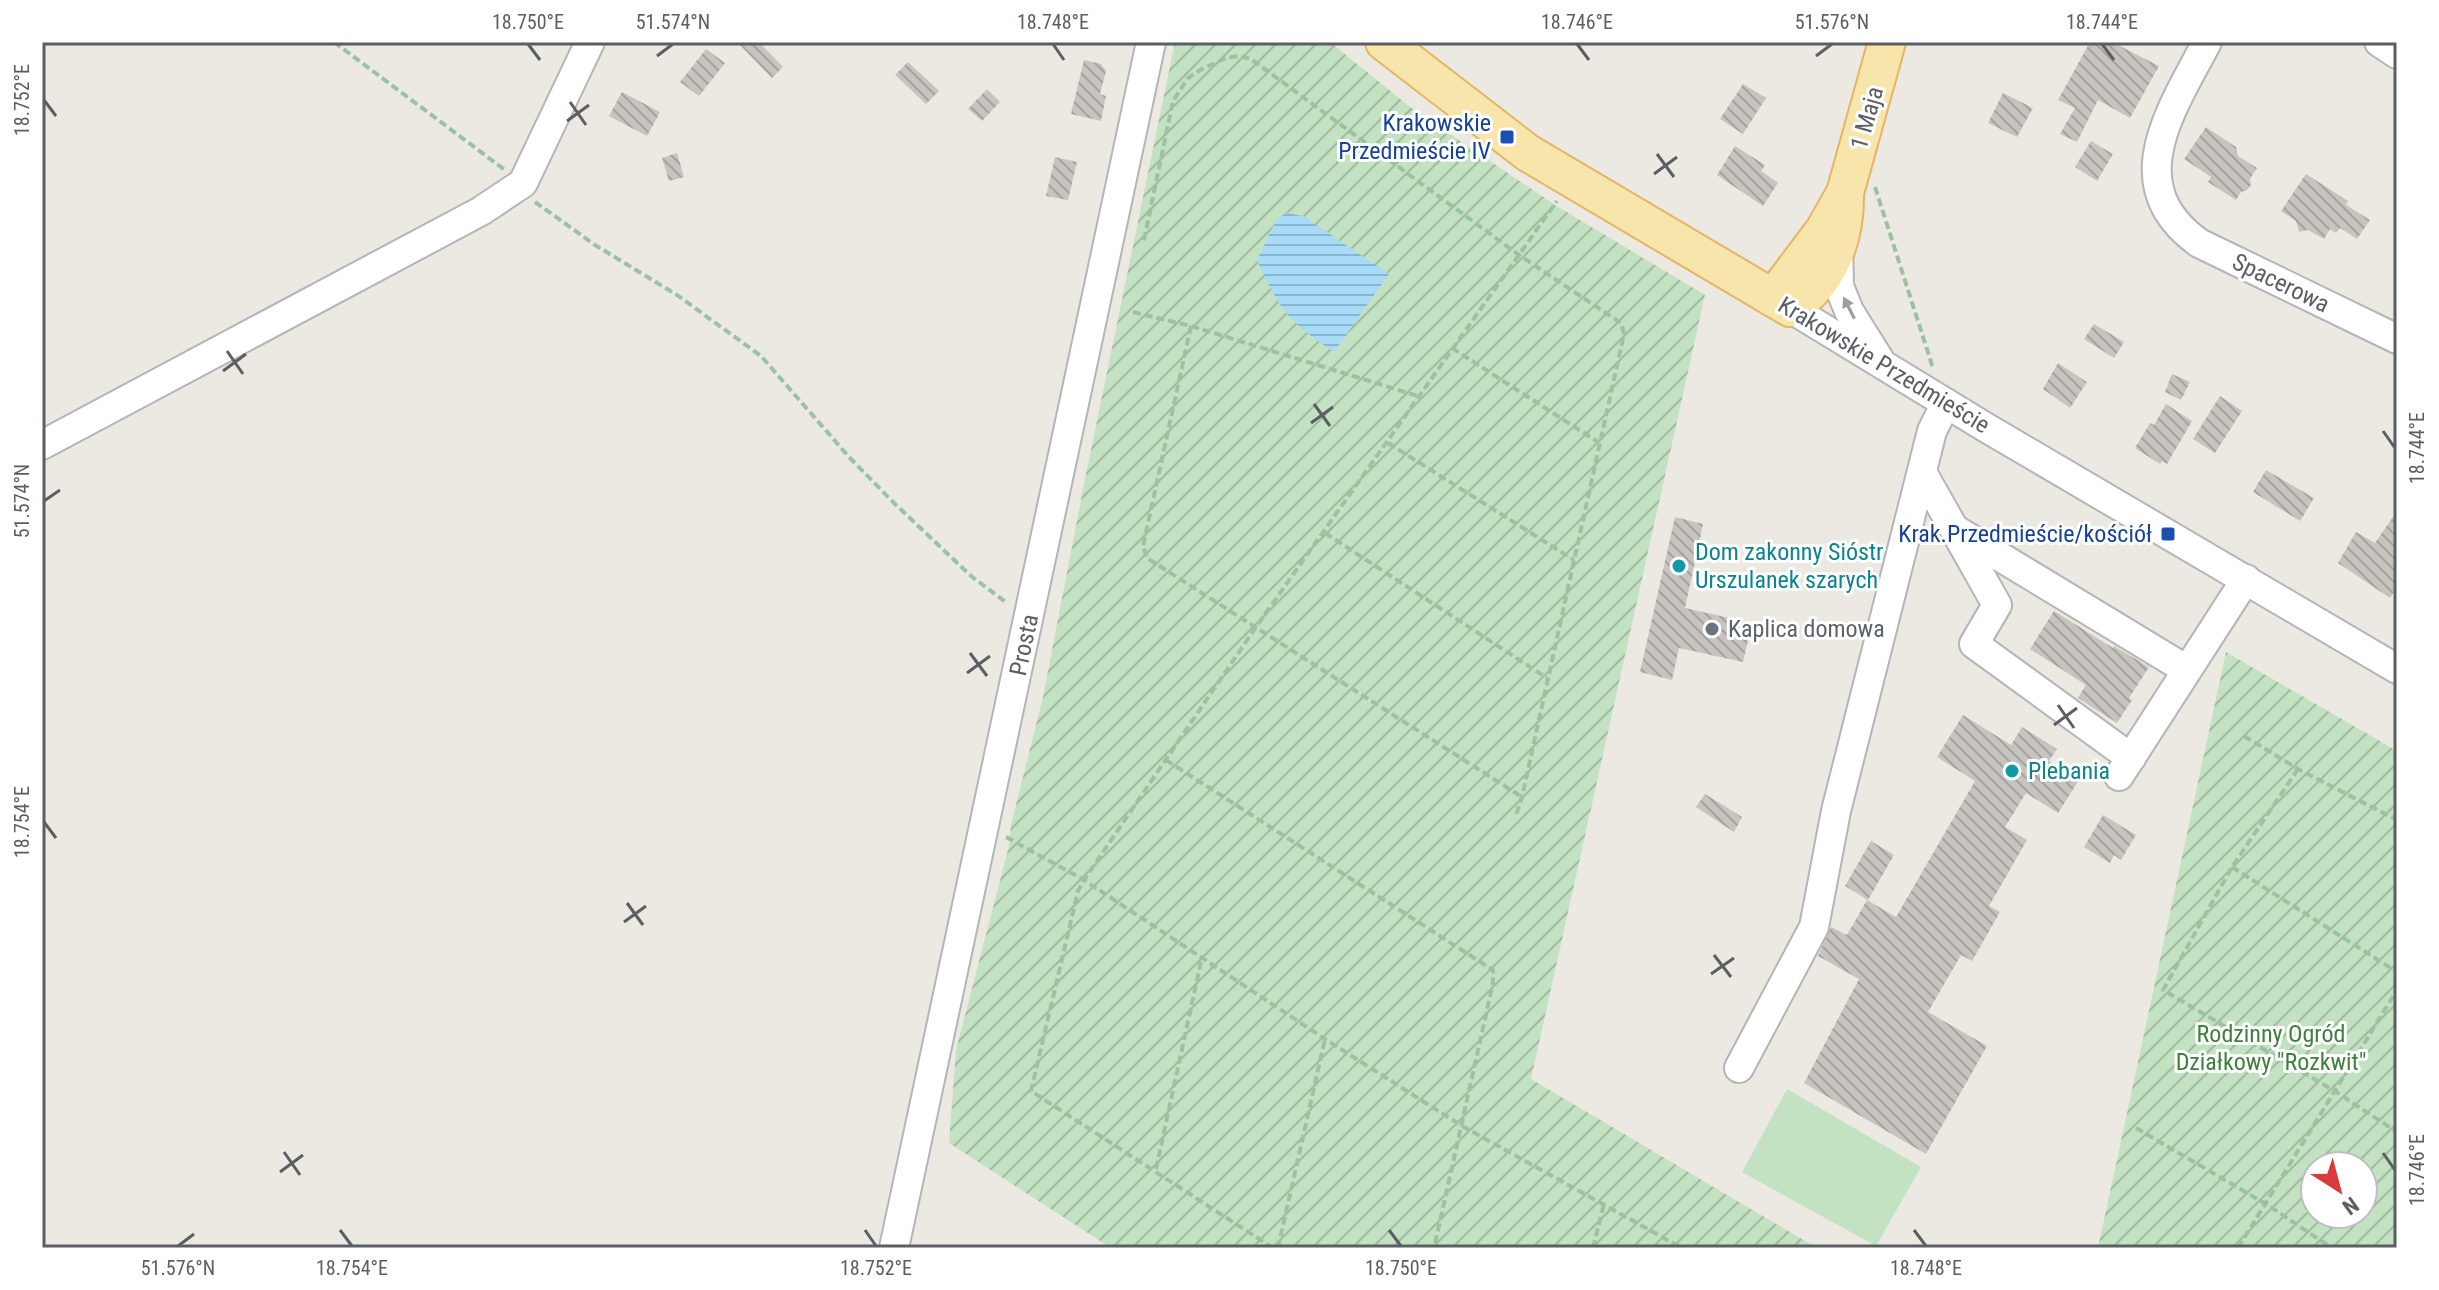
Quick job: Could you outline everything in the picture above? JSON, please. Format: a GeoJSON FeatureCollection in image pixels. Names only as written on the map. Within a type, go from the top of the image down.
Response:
{"type":"FeatureCollection","features":[{"type":"Feature","properties":{"kind":"main road","name":"Krakowskie Przedmieście"},"geometry":{"type":"LineString","coordinates":[[1384,42],[1528,153],[1782,303]]}},
{"type":"Feature","properties":{"kind":"main road","name":"1 Maja"},"geometry":{"type":"LineString","coordinates":[[1782,303],[1801,301],[1821,281],[1838,245],[1845,218],[1859,186],[1887,42]]}},
{"type":"Feature","properties":{"kind":"main road","name":"1 Maja"},"geometry":{"type":"LineString","coordinates":[[1782,303],[1824,230],[1859,186]]}},
{"type":"Feature","properties":{"kind":"street"},"geometry":{"type":"LineString","coordinates":[[42,445],[481,211],[520,185],[590,42]]}},
{"type":"Feature","properties":{"kind":"street","name":"Prosta"},"geometry":{"type":"LineString","coordinates":[[894,1248],[1151,42]]}},
{"type":"Feature","properties":{"kind":"street","name":"Spacerowa"},"geometry":{"type":"LineString","coordinates":[[2207,42],[2161,135],[2156,157],[2161,198],[2172,218],[2184,233],[2199,243],[2397,339]]}},
{"type":"Feature","properties":{"kind":"street"},"geometry":{"type":"LineString","coordinates":[[2379,42],[2397,54]]}},
{"type":"Feature","properties":{"kind":"street","name":"1 Maja"},"geometry":{"type":"LineString","coordinates":[[1838,245],[1839,286],[1849,311],[1882,363]]}},
{"type":"Feature","properties":{"kind":"street","name":"Krakowskie Przedmieście"},"geometry":{"type":"LineString","coordinates":[[1782,303],[2397,669]]}},
{"type":"Feature","properties":{"kind":"street"},"geometry":{"type":"LineString","coordinates":[[1739,1068],[1814,927],[1836,811],[1932,431],[1946,403]]}},
{"type":"Feature","properties":{"kind":"street"},"geometry":{"type":"LineString","coordinates":[[1923,474],[1997,605],[1974,644],[2125,767],[2246,579]]}},
{"type":"Feature","properties":{"kind":"street"},"geometry":{"type":"LineString","coordinates":[[1952,528],[2187,670]]}},
{"type":"Feature","properties":{"kind":"path"},"geometry":{"type":"LineString","coordinates":[[334,42],[595,245],[677,295],[761,356],[849,457],[893,502],[971,576],[1005,602],[1030,616]]}},
{"type":"Feature","properties":{"kind":"path"},"geometry":{"type":"LineString","coordinates":[[1144,240],[1173,101],[1188,78],[1226,58],[1238,56],[1251,59],[1519,255],[1621,323],[1624,334],[1515,818]]}},
{"type":"Feature","properties":{"kind":"path"},"geometry":{"type":"LineString","coordinates":[[1859,186],[1932,365],[1942,374]]}},
{"type":"Feature","properties":{"kind":"path"},"geometry":{"type":"LineString","coordinates":[[1325,1039],[1275,1248],[1031,1091],[1078,891],[1084,880],[1256,627],[1555,205]]}},
{"type":"Feature","properties":{"kind":"path"},"geometry":{"type":"LineString","coordinates":[[1133,312],[1191,326],[1418,396]]}},
{"type":"Feature","properties":{"kind":"path"},"geometry":{"type":"LineString","coordinates":[[1191,326],[1143,553],[1522,797]]}},
{"type":"Feature","properties":{"kind":"path"},"geometry":{"type":"LineString","coordinates":[[1452,348],[1599,442]]}},
{"type":"Feature","properties":{"kind":"path"},"geometry":{"type":"LineString","coordinates":[[1388,443],[1574,560]]}},
{"type":"Feature","properties":{"kind":"path"},"geometry":{"type":"LineString","coordinates":[[1325,533],[1547,678]]}},
{"type":"Feature","properties":{"kind":"path"},"geometry":{"type":"LineString","coordinates":[[2244,736],[2298,769],[2397,820]]}},
{"type":"Feature","properties":{"kind":"path"},"geometry":{"type":"LineString","coordinates":[[1166,760],[1493,970],[1493,983],[1434,1248]]}},
{"type":"Feature","properties":{"kind":"path"},"geometry":{"type":"LineString","coordinates":[[2298,769],[2232,867],[2163,990],[2333,1090],[2397,1132]]}},
{"type":"Feature","properties":{"kind":"path"},"geometry":{"type":"LineString","coordinates":[[1010,838],[1084,880],[1462,1126],[1682,1248]]}},
{"type":"Feature","properties":{"kind":"path"},"geometry":{"type":"LineString","coordinates":[[2232,867],[2397,972]]}},
{"type":"Feature","properties":{"kind":"path"},"geometry":{"type":"LineString","coordinates":[[1156,1170],[1202,957]]}},
{"type":"Feature","properties":{"kind":"path"},"geometry":{"type":"LineString","coordinates":[[2238,1248],[2397,990]]}},
{"type":"Feature","properties":{"kind":"path"},"geometry":{"type":"LineString","coordinates":[[2136,1128],[2266,1204],[2332,1248]]}},
{"type":"Feature","properties":{"kind":"path"},"geometry":{"type":"LineString","coordinates":[[1593,1248],[1604,1203]]}},
{"type":"Feature","properties":{"kind":"green space"},"geometry":{"type":"Polygon","coordinates":[[[1175,42],[1330,42],[1410,107],[1555,205],[1705,295],[1531,1079],[1817,1248],[1111,1248],[949,1143],[956,1050],[1009,846],[1011,825],[1043,697],[1175,42]]]}},
{"type":"Feature","properties":{"kind":"green space","name":"Rodzinny Ogród Działkowy \"Rozkwit\""},"geometry":{"type":"Polygon","coordinates":[[[2226,652],[2397,751],[2397,1248],[2098,1248],[2226,652]]]}},
{"type":"Feature","properties":{"kind":"green space"},"geometry":{"type":"Polygon","coordinates":[[[1787,1089],[1921,1167],[1876,1246],[1742,1172],[1787,1089]]]}},
{"type":"Feature","properties":{"kind":"water"},"geometry":{"type":"Polygon","coordinates":[[[1286,213],[1303,216],[1389,274],[1334,352],[1305,332],[1286,313],[1257,260],[1276,220],[1286,213]]]}},
{"type":"Feature","properties":{"kind":"building"},"geometry":{"type":"Polygon","coordinates":[[[737,42],[759,42],[783,67],[772,78],[737,42]]]}},
{"type":"Feature","properties":{"kind":"building"},"geometry":{"type":"Polygon","coordinates":[[[2090,42],[2112,42],[2159,66],[2130,118],[2098,100],[2077,142],[2060,134],[2075,108],[2058,100],[2090,42]]]}},
{"type":"Feature","properties":{"kind":"building"},"geometry":{"type":"Polygon","coordinates":[[[706,49],[725,63],[699,96],[680,82],[706,49]]]}},
{"type":"Feature","properties":{"kind":"building"},"geometry":{"type":"Polygon","coordinates":[[[1084,60],[1101,64],[1106,71],[1100,94],[1106,96],[1101,121],[1071,114],[1084,60]]]}},
{"type":"Feature","properties":{"kind":"building"},"geometry":{"type":"Polygon","coordinates":[[[908,62],[939,91],[926,104],[895,75],[908,62]]]}},
{"type":"Feature","properties":{"kind":"building"},"geometry":{"type":"Polygon","coordinates":[[[1743,84],[1766,98],[1743,134],[1720,119],[1743,84]]]}},
{"type":"Feature","properties":{"kind":"building"},"geometry":{"type":"Polygon","coordinates":[[[987,89],[1000,102],[982,121],[968,109],[987,89]]]}},
{"type":"Feature","properties":{"kind":"building"},"geometry":{"type":"Polygon","coordinates":[[[622,92],[660,112],[647,136],[609,116],[622,92]]]}},
{"type":"Feature","properties":{"kind":"building"},"geometry":{"type":"Polygon","coordinates":[[[2003,93],[2033,108],[2017,137],[1988,123],[2003,93]]]}},
{"type":"Feature","properties":{"kind":"building"},"geometry":{"type":"Polygon","coordinates":[[[2206,127],[2236,147],[2238,156],[2257,168],[2250,179],[2251,185],[2236,200],[2208,182],[2211,177],[2184,159],[2206,127]]]}},
{"type":"Feature","properties":{"kind":"building"},"geometry":{"type":"Polygon","coordinates":[[[2091,141],[2113,154],[2097,181],[2075,167],[2091,141]]]}},
{"type":"Feature","properties":{"kind":"building"},"geometry":{"type":"Polygon","coordinates":[[[1735,146],[1765,165],[1761,171],[1778,183],[1763,206],[1717,175],[1735,146]]]}},
{"type":"Feature","properties":{"kind":"building"},"geometry":{"type":"Polygon","coordinates":[[[677,153],[684,177],[669,181],[662,158],[677,153]]]}},
{"type":"Feature","properties":{"kind":"building"},"geometry":{"type":"Polygon","coordinates":[[[1055,157],[1077,162],[1068,200],[1046,196],[1055,157]]]}},
{"type":"Feature","properties":{"kind":"building"},"geometry":{"type":"Polygon","coordinates":[[[2306,174],[2348,201],[2346,205],[2370,220],[2357,239],[2340,228],[2336,233],[2330,229],[2324,239],[2308,230],[2299,232],[2296,221],[2281,211],[2306,174]]]}},
{"type":"Feature","properties":{"kind":"building"},"geometry":{"type":"Polygon","coordinates":[[[2094,324],[2124,342],[2114,358],[2084,339],[2094,324]]]}},
{"type":"Feature","properties":{"kind":"building"},"geometry":{"type":"Polygon","coordinates":[[[2058,363],[2087,382],[2070,408],[2043,389],[2058,363]]]}},
{"type":"Feature","properties":{"kind":"building"},"geometry":{"type":"Polygon","coordinates":[[[2172,374],[2190,382],[2181,400],[2165,392],[2172,374]]]}},
{"type":"Feature","properties":{"kind":"building"},"geometry":{"type":"Polygon","coordinates":[[[2220,396],[2242,411],[2215,453],[2193,439],[2220,396]]]}},
{"type":"Feature","properties":{"kind":"building"},"geometry":{"type":"Polygon","coordinates":[[[2166,404],[2192,421],[2167,464],[2162,461],[2160,464],[2135,448],[2166,404]]]}},
{"type":"Feature","properties":{"kind":"building"},"geometry":{"type":"Polygon","coordinates":[[[2266,470],[2314,498],[2300,521],[2253,492],[2266,470]]]}},
{"type":"Feature","properties":{"kind":"building"},"geometry":{"type":"Polygon","coordinates":[[[2397,511],[2397,587],[2390,598],[2338,563],[2356,532],[2375,543],[2397,511]]]}},
{"type":"Feature","properties":{"kind":"building","name":"Dom zakonny Sióstr Urszulanek szarych"},"geometry":{"type":"Polygon","coordinates":[[[1675,517],[1703,524],[1685,608],[1752,623],[1743,662],[1679,648],[1672,680],[1640,672],[1675,517]]]}},
{"type":"Feature","properties":{"kind":"building"},"geometry":{"type":"Polygon","coordinates":[[[2054,611],[2149,667],[2117,723],[2078,698],[2086,685],[2030,649],[2054,611]]]}},
{"type":"Feature","properties":{"kind":"building"},"geometry":{"type":"Polygon","coordinates":[[[1963,715],[2011,745],[2022,727],[2057,749],[2049,761],[2079,780],[2058,813],[2026,793],[2005,827],[2027,840],[1989,906],[2000,912],[1972,961],[1961,955],[1928,1012],[1987,1046],[1926,1154],[1804,1083],[1859,979],[1818,956],[1831,927],[1847,935],[1867,900],[1896,917],[1975,781],[1937,757],[1963,715]]]}},
{"type":"Feature","properties":{"kind":"building"},"geometry":{"type":"Polygon","coordinates":[[[1705,794],[1742,817],[1734,832],[1696,807],[1705,794]]]}},
{"type":"Feature","properties":{"kind":"building"},"geometry":{"type":"Polygon","coordinates":[[[2103,815],[2136,835],[2121,860],[2114,855],[2110,863],[2084,847],[2103,815]]]}},
{"type":"Feature","properties":{"kind":"building"},"geometry":{"type":"Polygon","coordinates":[[[1871,841],[1894,855],[1868,900],[1845,886],[1871,841]]]}},
{"type":"Feature","properties":{"kind":"place","name":"Krakowskie Przedmieście IV"},"geometry":{"type":"Point","coordinates":[1507,137]}},
{"type":"Feature","properties":{"kind":"place","name":"Krak.Przedmieście/kościół"},"geometry":{"type":"Point","coordinates":[2168,534]}},
{"type":"Feature","properties":{"kind":"place","name":"Dom zakonny Sióstr Urszulanek szarych"},"geometry":{"type":"Point","coordinates":[1679,566]}},
{"type":"Feature","properties":{"kind":"place","name":"Kaplica domowa"},"geometry":{"type":"Point","coordinates":[1712,629]}},
{"type":"Feature","properties":{"kind":"place","name":"Plebania"},"geometry":{"type":"Point","coordinates":[2012,771]}}]}
